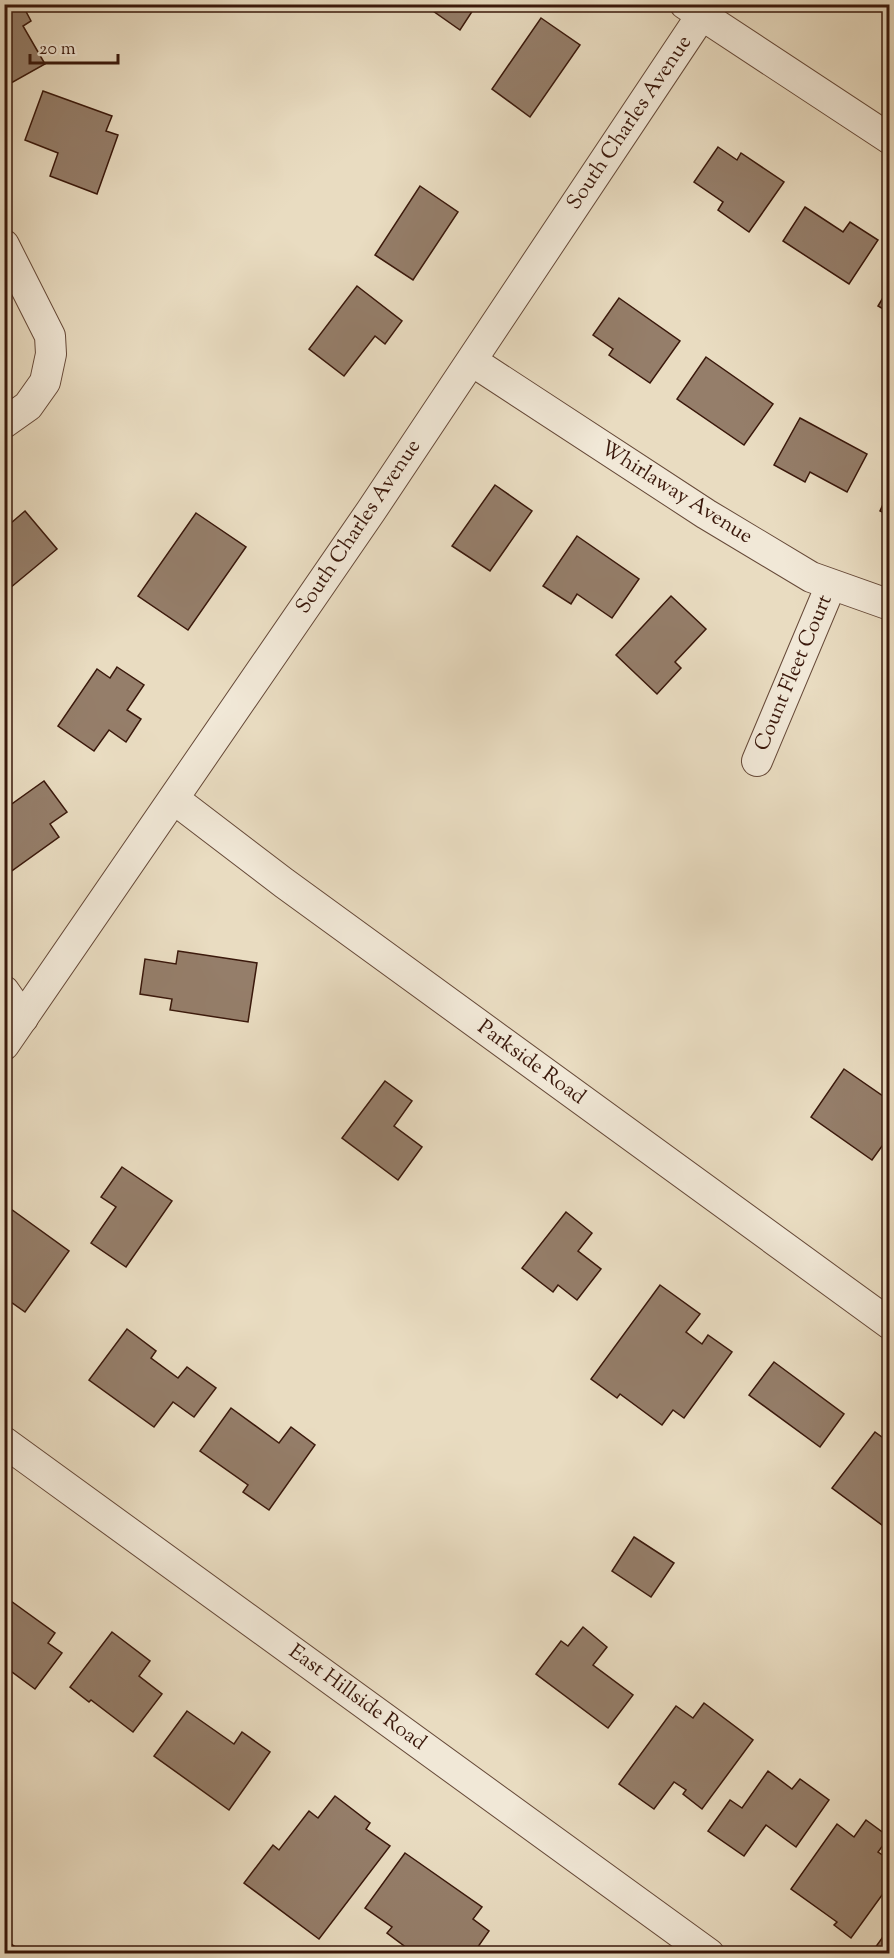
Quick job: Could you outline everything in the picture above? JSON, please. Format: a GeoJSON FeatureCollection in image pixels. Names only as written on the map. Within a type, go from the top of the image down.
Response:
{"type":"FeatureCollection","features":[{"type":"Feature","properties":{"kind":"street"},"geometry":{"type":"LineString","coordinates":[[698,8],[890,139]]}},
{"type":"Feature","properties":{"kind":"street","name":"South Charles Avenue"},"geometry":{"type":"LineString","coordinates":[[4,1046],[472,361],[698,8]]}},
{"type":"Feature","properties":{"kind":"street"},"geometry":{"type":"LineString","coordinates":[[4,244],[50,336],[51,354],[45,382],[28,406],[4,423]]}},
{"type":"Feature","properties":{"kind":"street","name":"Whirlaway Avenue"},"geometry":{"type":"LineString","coordinates":[[472,361],[706,514],[811,577],[890,605]]}},
{"type":"Feature","properties":{"kind":"street","name":"Count Fleet Court"},"geometry":{"type":"LineString","coordinates":[[757,761],[831,585]]}},
{"type":"Feature","properties":{"kind":"street","name":"Parkside Road"},"geometry":{"type":"LineString","coordinates":[[174,800],[284,883],[890,1324]]}},
{"type":"Feature","properties":{"kind":"street"},"geometry":{"type":"LineString","coordinates":[[4,991],[23,1018]]}},
{"type":"Feature","properties":{"kind":"street","name":"East Hillside Road"},"geometry":{"type":"LineString","coordinates":[[4,1442],[708,1953]]}},
{"type":"Feature","properties":{"kind":"building"},"geometry":{"type":"Polygon","coordinates":[[[4,4],[22,4],[31,21],[23,26],[45,64],[4,87],[4,4]]]}},
{"type":"Feature","properties":{"kind":"building"},"geometry":{"type":"Polygon","coordinates":[[[423,4],[477,4],[460,30],[423,4]]]}},
{"type":"Feature","properties":{"kind":"building"},"geometry":{"type":"Polygon","coordinates":[[[541,18],[580,45],[530,117],[492,89],[541,18]]]}},
{"type":"Feature","properties":{"kind":"building"},"geometry":{"type":"Polygon","coordinates":[[[43,91],[112,116],[106,131],[118,135],[97,194],[50,176],[58,153],[25,140],[43,91]]]}},
{"type":"Feature","properties":{"kind":"building"},"geometry":{"type":"Polygon","coordinates":[[[718,147],[737,160],[741,153],[784,182],[749,232],[718,210],[723,202],[694,182],[718,147]]]}},
{"type":"Feature","properties":{"kind":"building"},"geometry":{"type":"Polygon","coordinates":[[[420,186],[458,212],[413,280],[375,255],[420,186]]]}},
{"type":"Feature","properties":{"kind":"building"},"geometry":{"type":"Polygon","coordinates":[[[805,207],[843,232],[850,222],[878,240],[849,284],[783,241],[805,207]]]}},
{"type":"Feature","properties":{"kind":"building"},"geometry":{"type":"Polygon","coordinates":[[[357,286],[402,321],[385,344],[375,336],[344,376],[309,349],[357,286]]]}},
{"type":"Feature","properties":{"kind":"building"},"geometry":{"type":"Polygon","coordinates":[[[890,286],[890,313],[878,306],[890,286]]]}},
{"type":"Feature","properties":{"kind":"building"},"geometry":{"type":"Polygon","coordinates":[[[619,298],[680,341],[650,383],[609,355],[613,349],[593,335],[619,298]]]}},
{"type":"Feature","properties":{"kind":"building"},"geometry":{"type":"Polygon","coordinates":[[[706,357],[773,404],[744,445],[677,399],[706,357]]]}},
{"type":"Feature","properties":{"kind":"building"},"geometry":{"type":"Polygon","coordinates":[[[800,418],[867,454],[847,492],[810,472],[805,482],[774,465],[800,418]]]}},
{"type":"Feature","properties":{"kind":"building"},"geometry":{"type":"Polygon","coordinates":[[[495,485],[532,511],[490,571],[452,546],[495,485]]]}},
{"type":"Feature","properties":{"kind":"building"},"geometry":{"type":"Polygon","coordinates":[[[890,489],[890,516],[880,511],[890,489]]]}},
{"type":"Feature","properties":{"kind":"building"},"geometry":{"type":"Polygon","coordinates":[[[25,511],[57,549],[4,593],[4,529],[25,511]]]}},
{"type":"Feature","properties":{"kind":"building"},"geometry":{"type":"Polygon","coordinates":[[[196,513],[246,547],[188,630],[138,596],[196,513]]]}},
{"type":"Feature","properties":{"kind":"building"},"geometry":{"type":"Polygon","coordinates":[[[577,536],[639,579],[612,618],[577,594],[571,604],[543,586],[577,536]]]}},
{"type":"Feature","properties":{"kind":"building"},"geometry":{"type":"Polygon","coordinates":[[[671,596],[706,629],[675,662],[681,668],[657,694],[616,655],[671,596]]]}},
{"type":"Feature","properties":{"kind":"building"},"geometry":{"type":"Polygon","coordinates":[[[117,667],[144,685],[127,710],[141,719],[126,742],[109,730],[94,751],[58,726],[97,669],[110,678],[117,667]]]}},
{"type":"Feature","properties":{"kind":"building"},"geometry":{"type":"Polygon","coordinates":[[[44,781],[67,812],[50,824],[59,837],[6,875],[4,806],[6,808],[44,781]]]}},
{"type":"Feature","properties":{"kind":"building"},"geometry":{"type":"Polygon","coordinates":[[[178,951],[257,963],[248,1022],[170,1010],[172,999],[140,994],[145,959],[176,964],[178,951]]]}},
{"type":"Feature","properties":{"kind":"building"},"geometry":{"type":"Polygon","coordinates":[[[844,1069],[890,1101],[890,1115],[886,1119],[890,1122],[890,1135],[872,1160],[811,1117],[844,1069]]]}},
{"type":"Feature","properties":{"kind":"building"},"geometry":{"type":"Polygon","coordinates":[[[385,1081],[412,1101],[394,1126],[422,1147],[398,1180],[342,1138],[385,1081]]]}},
{"type":"Feature","properties":{"kind":"building"},"geometry":{"type":"Polygon","coordinates":[[[122,1167],[172,1201],[126,1267],[91,1243],[116,1207],[101,1197],[122,1167]]]}},
{"type":"Feature","properties":{"kind":"building"},"geometry":{"type":"Polygon","coordinates":[[[4,1204],[69,1251],[25,1312],[4,1297],[4,1204]]]}},
{"type":"Feature","properties":{"kind":"building"},"geometry":{"type":"Polygon","coordinates":[[[566,1212],[592,1233],[578,1251],[601,1269],[577,1300],[558,1285],[553,1292],[522,1268],[566,1212]]]}},
{"type":"Feature","properties":{"kind":"building"},"geometry":{"type":"Polygon","coordinates":[[[660,1285],[700,1314],[686,1332],[702,1344],[708,1335],[732,1352],[684,1418],[673,1410],[662,1425],[620,1394],[617,1398],[591,1379],[660,1285]]]}},
{"type":"Feature","properties":{"kind":"building"},"geometry":{"type":"Polygon","coordinates":[[[127,1329],[156,1351],[151,1358],[178,1378],[187,1367],[216,1388],[194,1417],[173,1402],[154,1427],[89,1380],[127,1329]]]}},
{"type":"Feature","properties":{"kind":"building"},"geometry":{"type":"Polygon","coordinates":[[[774,1362],[844,1414],[820,1447],[749,1395],[774,1362]]]}},
{"type":"Feature","properties":{"kind":"building"},"geometry":{"type":"Polygon","coordinates":[[[231,1408],[279,1443],[291,1427],[315,1445],[269,1510],[243,1492],[248,1485],[200,1451],[231,1408]]]}},
{"type":"Feature","properties":{"kind":"building"},"geometry":{"type":"Polygon","coordinates":[[[875,1432],[890,1443],[890,1531],[832,1488],[875,1432]]]}},
{"type":"Feature","properties":{"kind":"building"},"geometry":{"type":"Polygon","coordinates":[[[634,1537],[674,1563],[651,1597],[612,1571],[634,1537]]]}},
{"type":"Feature","properties":{"kind":"building"},"geometry":{"type":"Polygon","coordinates":[[[4,1596],[55,1633],[48,1643],[62,1653],[35,1689],[4,1666],[4,1596]]]}},
{"type":"Feature","properties":{"kind":"building"},"geometry":{"type":"Polygon","coordinates":[[[583,1627],[607,1647],[593,1665],[633,1695],[608,1728],[536,1674],[561,1641],[568,1646],[583,1627]]]}},
{"type":"Feature","properties":{"kind":"building"},"geometry":{"type":"Polygon","coordinates":[[[112,1632],[150,1661],[139,1676],[162,1694],[133,1732],[70,1687],[112,1632]]]}},
{"type":"Feature","properties":{"kind":"building"},"geometry":{"type":"Polygon","coordinates":[[[704,1703],[753,1740],[702,1809],[683,1794],[686,1790],[674,1782],[654,1809],[619,1784],[676,1706],[693,1718],[704,1703]]]}},
{"type":"Feature","properties":{"kind":"building"},"geometry":{"type":"Polygon","coordinates":[[[187,1711],[234,1744],[242,1732],[270,1752],[229,1810],[154,1756],[187,1711]]]}},
{"type":"Feature","properties":{"kind":"building"},"geometry":{"type":"Polygon","coordinates":[[[768,1771],[792,1789],[800,1779],[829,1800],[796,1847],[766,1825],[744,1856],[708,1831],[730,1800],[742,1808],[768,1771]]]}},
{"type":"Feature","properties":{"kind":"building"},"geometry":{"type":"Polygon","coordinates":[[[335,1796],[370,1823],[366,1829],[390,1846],[319,1939],[244,1883],[273,1845],[279,1850],[309,1811],[318,1818],[335,1796]]]}},
{"type":"Feature","properties":{"kind":"building"},"geometry":{"type":"Polygon","coordinates":[[[866,1820],[889,1837],[878,1852],[890,1860],[890,1884],[851,1938],[834,1925],[837,1922],[791,1889],[837,1824],[854,1837],[866,1820]]]}},
{"type":"Feature","properties":{"kind":"building"},"geometry":{"type":"Polygon","coordinates":[[[405,1853],[482,1907],[473,1919],[489,1931],[473,1954],[415,1954],[387,1933],[392,1927],[365,1908],[405,1853]]]}},
{"type":"Feature","properties":{"kind":"building"},"geometry":{"type":"Polygon","coordinates":[[[890,1927],[890,1954],[873,1954],[872,1952],[890,1927]]]}},
{"type":"Feature","properties":{"kind":"building"},"geometry":{"type":"Polygon","coordinates":[[[4,1939],[17,1948],[14,1954],[4,1954],[4,1939]]]}}]}
